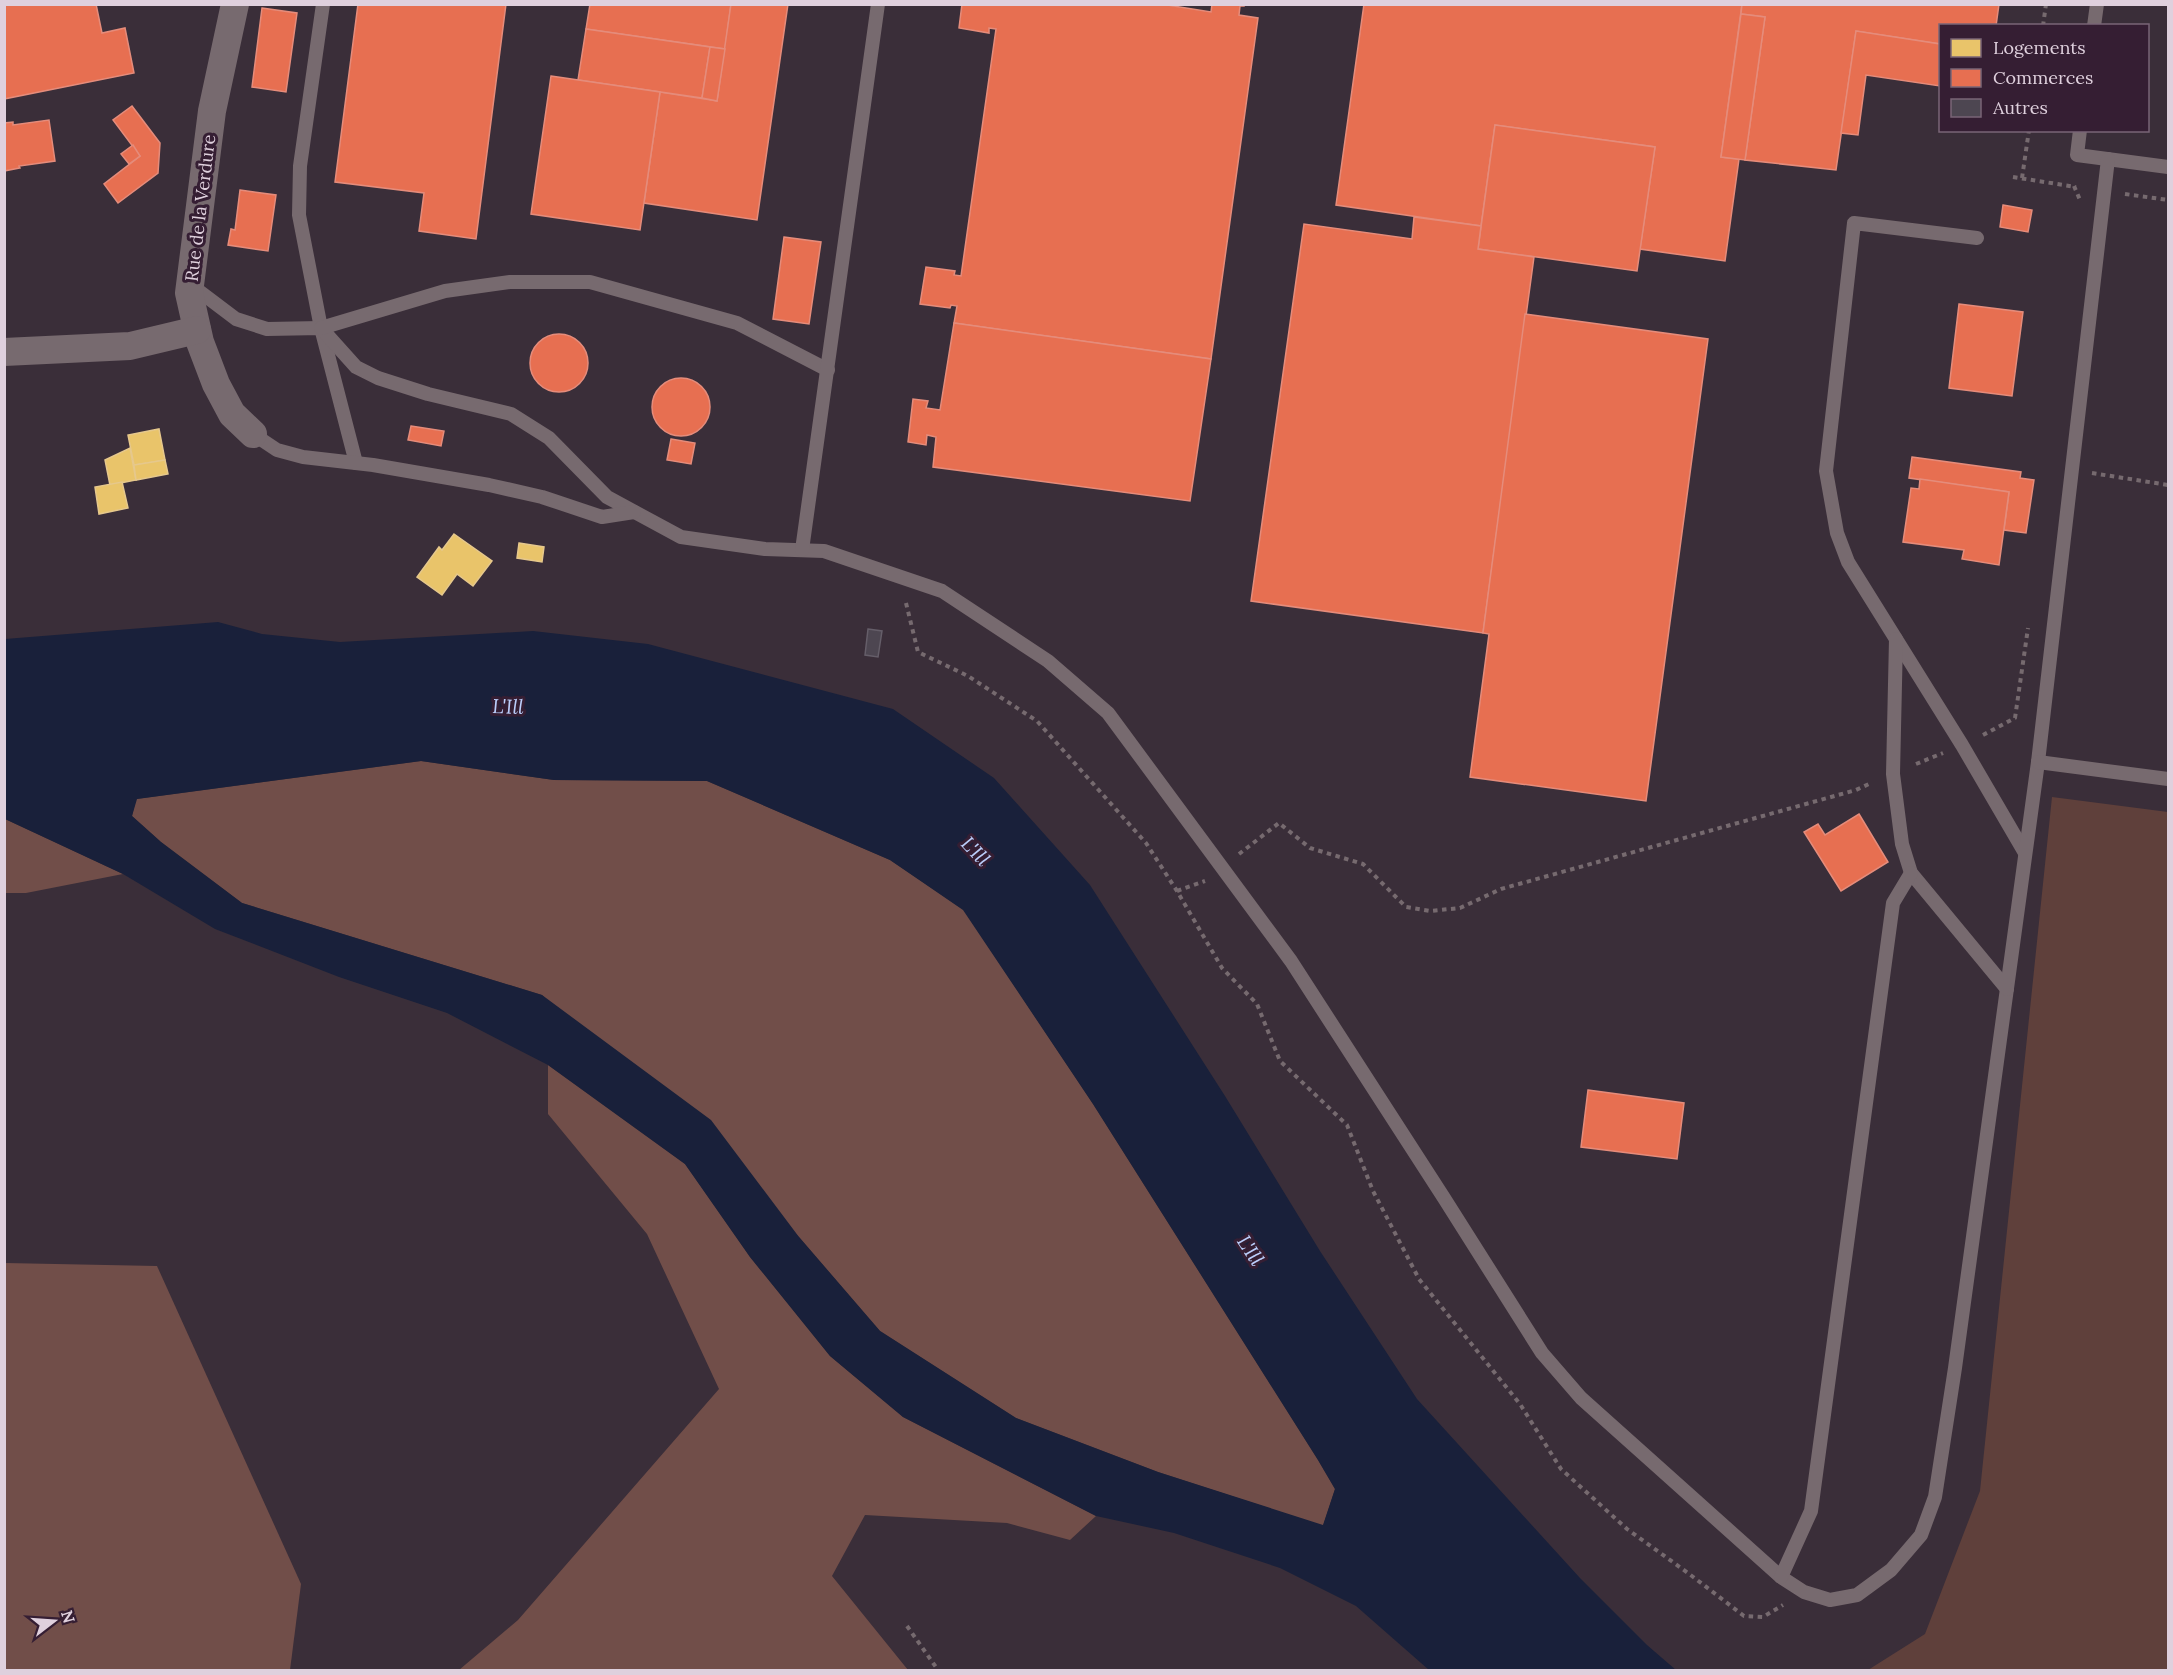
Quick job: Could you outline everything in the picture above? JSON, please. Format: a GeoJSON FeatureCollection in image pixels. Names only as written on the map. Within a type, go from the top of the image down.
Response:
{"type":"FeatureCollection","features":[{"type":"Feature","properties":{"kind":"street","name":"Rue de la Verdure"},"geometry":{"type":"LineString","coordinates":[[235,4],[212,111],[189,293],[197,330],[216,384],[232,414],[253,434]]}},
{"type":"Feature","properties":{"kind":"street"},"geometry":{"type":"LineString","coordinates":[[4,352],[130,346],[197,330]]}},
{"type":"Feature","properties":{"kind":"lane"},"geometry":{"type":"LineString","coordinates":[[323,4],[300,176],[299,214],[321,328],[356,463]]}},
{"type":"Feature","properties":{"kind":"lane"},"geometry":{"type":"LineString","coordinates":[[802,550],[878,4]]}},
{"type":"Feature","properties":{"kind":"lane"},"geometry":{"type":"LineString","coordinates":[[2094,24],[2097,4]]}},
{"type":"Feature","properties":{"kind":"lane"},"geometry":{"type":"LineString","coordinates":[[2080,132],[2077,155],[2169,167]]}},
{"type":"Feature","properties":{"kind":"lane"},"geometry":{"type":"LineString","coordinates":[[321,328],[356,367],[378,378],[428,394],[511,414],[549,438],[607,497],[681,537],[765,549],[824,551],[899,576],[942,591],[1048,661],[1108,712],[1291,961],[1542,1353],[1581,1398],[1781,1577],[1803,1592],[1830,1600],[1857,1594],[1891,1570],[1921,1535],[1935,1497],[1957,1356],[2038,762],[2108,159]]}},
{"type":"Feature","properties":{"kind":"lane"},"geometry":{"type":"LineString","coordinates":[[1977,238],[1854,223],[1826,471],[1837,533],[1848,562],[1962,745],[2025,853]]}},
{"type":"Feature","properties":{"kind":"lane"},"geometry":{"type":"LineString","coordinates":[[191,285],[236,319],[267,329],[321,328],[445,291],[510,282],[590,282],[737,323],[828,370]]}},
{"type":"Feature","properties":{"kind":"lane"},"geometry":{"type":"LineString","coordinates":[[253,434],[277,450],[303,457],[356,463],[489,485],[543,497],[602,517],[634,512]]}},
{"type":"Feature","properties":{"kind":"lane"},"geometry":{"type":"LineString","coordinates":[[1896,639],[1893,774],[1902,844],[1911,873],[2007,989]]}},
{"type":"Feature","properties":{"kind":"lane"},"geometry":{"type":"LineString","coordinates":[[2038,762],[2169,779]]}},
{"type":"Feature","properties":{"kind":"lane"},"geometry":{"type":"LineString","coordinates":[[1781,1577],[1811,1511],[1893,903],[1911,873]]}},
{"type":"Feature","properties":{"kind":"path"},"geometry":{"type":"LineString","coordinates":[[2043,24],[2046,4]]}},
{"type":"Feature","properties":{"kind":"path"},"geometry":{"type":"LineString","coordinates":[[2022,178],[2029,132]]}},
{"type":"Feature","properties":{"kind":"path"},"geometry":{"type":"LineString","coordinates":[[2074,186],[2082,207]]}},
{"type":"Feature","properties":{"kind":"path"},"geometry":{"type":"LineString","coordinates":[[2071,470],[2169,484]]}},
{"type":"Feature","properties":{"kind":"path"},"geometry":{"type":"LineString","coordinates":[[899,576],[918,652],[968,676],[1037,721],[1146,843],[1222,968],[1257,1004],[1280,1061],[1347,1125],[1373,1191],[1419,1279],[1520,1404],[1561,1469],[1627,1529],[1744,1616],[1763,1617],[1803,1592]]}},
{"type":"Feature","properties":{"kind":"path"},"geometry":{"type":"LineString","coordinates":[[1177,891],[1209,880],[1222,867],[1279,823],[1310,848],[1363,864],[1406,907],[1430,911],[1460,908],[1501,889],[1856,790],[1962,745],[2015,718],[2028,627]]}},
{"type":"Feature","properties":{"kind":"path"},"geometry":{"type":"LineString","coordinates":[[907,1626],[938,1671]]}},
{"type":"Feature","properties":{"kind":"shaded area"},"geometry":{"type":"Polygon","coordinates":[[[421,761],[554,780],[707,781],[890,860],[964,910],[1093,1104],[1335,1489],[1323,1526],[1158,1472],[1016,1418],[880,1331],[799,1237],[542,995],[242,903],[161,842],[132,816],[136,799],[421,761]]]}},
{"type":"Feature","properties":{"kind":"shaded area"},"geometry":{"type":"Polygon","coordinates":[[[2052,797],[2168,812],[2168,1670],[1868,1670],[1925,1634],[1980,1491],[2052,797]]]}},
{"type":"Feature","properties":{"kind":"shaded area"},"geometry":{"type":"Polygon","coordinates":[[[5,819],[123,874],[26,893],[5,893],[5,819]]]}},
{"type":"Feature","properties":{"kind":"shaded area"},"geometry":{"type":"Polygon","coordinates":[[[548,1065],[685,1164],[750,1257],[830,1356],[903,1417],[1096,1516],[1070,1540],[1007,1523],[865,1515],[832,1576],[908,1670],[459,1670],[518,1620],[719,1389],[647,1234],[548,1114],[548,1065]]]}},
{"type":"Feature","properties":{"kind":"shaded area"},"geometry":{"type":"Polygon","coordinates":[[[5,1263],[157,1266],[301,1584],[290,1670],[5,1670],[5,1263]]]}},
{"type":"Feature","properties":{"kind":"water","name":"L'Ill"},"geometry":{"type":"Polygon","coordinates":[[[218,622],[262,634],[340,642],[533,631],[648,644],[893,709],[994,778],[1090,885],[1225,1096],[1320,1251],[1417,1399],[1580,1578],[1647,1645],[1676,1670],[1429,1670],[1356,1606],[1280,1568],[1174,1533],[1096,1516],[903,1417],[830,1356],[750,1257],[685,1164],[548,1065],[447,1013],[339,977],[215,929],[123,874],[5,819],[5,639],[218,622]],[[421,761],[137,799],[132,816],[161,842],[242,903],[542,995],[711,1120],[799,1237],[880,1331],[1016,1418],[1158,1472],[1323,1525],[1335,1489],[1093,1104],[963,910],[890,860],[707,781],[554,780],[421,761]]]}},
{"type":"Feature","properties":{"kind":"building: Logements"},"geometry":{"type":"Polygon","coordinates":[[[159,429],[165,460],[134,465],[128,435],[159,429]]]}},
{"type":"Feature","properties":{"kind":"building: Logements"},"geometry":{"type":"Polygon","coordinates":[[[130,448],[136,480],[110,485],[105,460],[130,448]]]}},
{"type":"Feature","properties":{"kind":"building: Logements"},"geometry":{"type":"Polygon","coordinates":[[[165,460],[168,474],[136,480],[134,465],[165,460]]]}},
{"type":"Feature","properties":{"kind":"building: Logements"},"geometry":{"type":"Polygon","coordinates":[[[122,482],[128,508],[99,514],[95,487],[122,482]]]}},
{"type":"Feature","properties":{"kind":"building: Logements"},"geometry":{"type":"Polygon","coordinates":[[[454,534],[492,561],[473,586],[457,574],[442,595],[417,577],[439,547],[442,550],[454,534]]]}},
{"type":"Feature","properties":{"kind":"building: Logements"},"geometry":{"type":"Polygon","coordinates":[[[519,543],[544,547],[542,562],[517,558],[519,543]]]}},
{"type":"Feature","properties":{"kind":"building: Commerces"},"geometry":{"type":"Polygon","coordinates":[[[4,4],[96,4],[102,33],[125,28],[134,73],[4,99],[4,4]]]}},
{"type":"Feature","properties":{"kind":"building: Commerces"},"geometry":{"type":"Polygon","coordinates":[[[358,4],[506,4],[476,239],[419,231],[424,193],[335,182],[358,4]]]}},
{"type":"Feature","properties":{"kind":"building: Commerces"},"geometry":{"type":"Polygon","coordinates":[[[590,4],[731,4],[725,49],[586,29],[590,4]]]}},
{"type":"Feature","properties":{"kind":"building: Commerces"},"geometry":{"type":"Polygon","coordinates":[[[731,4],[788,4],[757,220],[644,203],[660,92],[717,101],[731,4]]]}},
{"type":"Feature","properties":{"kind":"building: Commerces"},"geometry":{"type":"Polygon","coordinates":[[[962,4],[1161,4],[1211,12],[1212,4],[1244,4],[1240,6],[1239,15],[1258,18],[1211,359],[954,323],[957,306],[951,305],[950,308],[920,304],[926,267],[955,271],[954,275],[961,276],[996,29],[989,28],[989,33],[959,28],[962,4]]]}},
{"type":"Feature","properties":{"kind":"building: Commerces"},"geometry":{"type":"Polygon","coordinates":[[[1364,4],[1742,4],[1721,157],[1739,159],[1725,261],[1640,249],[1655,147],[1495,125],[1481,226],[1336,205],[1364,4]]]}},
{"type":"Feature","properties":{"kind":"building: Commerces"},"geometry":{"type":"Polygon","coordinates":[[[1742,4],[1999,4],[1996,24],[1939,24],[1939,44],[1856,31],[1836,170],[1745,160],[1765,17],[1741,14],[1742,4]]]}},
{"type":"Feature","properties":{"kind":"building: Commerces"},"geometry":{"type":"Polygon","coordinates":[[[262,8],[297,13],[286,92],[252,87],[262,8]]]}},
{"type":"Feature","properties":{"kind":"building: Commerces"},"geometry":{"type":"Polygon","coordinates":[[[1741,14],[1765,17],[1745,160],[1721,157],[1741,14]]]}},
{"type":"Feature","properties":{"kind":"building: Commerces"},"geometry":{"type":"Polygon","coordinates":[[[586,29],[710,47],[702,98],[578,80],[586,29]]]}},
{"type":"Feature","properties":{"kind":"building: Commerces"},"geometry":{"type":"Polygon","coordinates":[[[1856,31],[1939,44],[1939,86],[1866,75],[1858,135],[1841,133],[1856,31]]]}},
{"type":"Feature","properties":{"kind":"building: Commerces"},"geometry":{"type":"Polygon","coordinates":[[[710,47],[725,49],[717,101],[702,98],[710,47]]]}},
{"type":"Feature","properties":{"kind":"building: Commerces"},"geometry":{"type":"Polygon","coordinates":[[[551,76],[660,92],[640,230],[531,214],[551,76]]]}},
{"type":"Feature","properties":{"kind":"building: Commerces"},"geometry":{"type":"Polygon","coordinates":[[[132,106],[160,143],[158,173],[118,203],[104,184],[140,156],[113,120],[132,106]]]}},
{"type":"Feature","properties":{"kind":"building: Commerces"},"geometry":{"type":"Polygon","coordinates":[[[49,120],[55,161],[19,166],[20,168],[4,171],[4,123],[13,122],[13,125],[49,120]]]}},
{"type":"Feature","properties":{"kind":"building: Commerces"},"geometry":{"type":"Polygon","coordinates":[[[1495,125],[1655,147],[1637,271],[1478,249],[1495,125]]]}},
{"type":"Feature","properties":{"kind":"building: Commerces"},"geometry":{"type":"Polygon","coordinates":[[[133,145],[140,156],[129,164],[121,154],[133,145]]]}},
{"type":"Feature","properties":{"kind":"building: Commerces"},"geometry":{"type":"Polygon","coordinates":[[[240,190],[276,195],[268,251],[228,245],[231,229],[235,230],[240,190]]]}},
{"type":"Feature","properties":{"kind":"building: Commerces"},"geometry":{"type":"Polygon","coordinates":[[[2003,205],[2032,210],[2028,232],[2000,227],[2003,205]]]}},
{"type":"Feature","properties":{"kind":"building: Commerces"},"geometry":{"type":"Polygon","coordinates":[[[1414,217],[1481,226],[1478,249],[1534,257],[1483,633],[1251,601],[1304,224],[1412,239],[1414,217]]]}},
{"type":"Feature","properties":{"kind":"building: Commerces"},"geometry":{"type":"Polygon","coordinates":[[[784,237],[821,242],[809,324],[773,319],[784,237]]]}},
{"type":"Feature","properties":{"kind":"building: Commerces"},"geometry":{"type":"Polygon","coordinates":[[[1959,304],[2023,312],[2012,396],[1949,388],[1959,304]]]}},
{"type":"Feature","properties":{"kind":"building: Commerces"},"geometry":{"type":"Polygon","coordinates":[[[1525,314],[1708,339],[1646,801],[1470,777],[1489,634],[1483,633],[1525,314]]]}},
{"type":"Feature","properties":{"kind":"building: Commerces"},"geometry":{"type":"Polygon","coordinates":[[[954,323],[1211,359],[1190,501],[933,467],[936,437],[927,435],[926,445],[908,442],[913,399],[928,401],[926,408],[940,410],[954,323]]]}},
{"type":"Feature","properties":{"kind":"building: Commerces"},"geometry":{"type":"Polygon","coordinates":[[[559,334],[570,336],[583,347],[588,363],[586,374],[575,387],[559,392],[548,390],[535,379],[530,363],[532,352],[543,339],[559,334]]]}},
{"type":"Feature","properties":{"kind":"building: Commerces"},"geometry":{"type":"Polygon","coordinates":[[[681,378],[692,380],[705,391],[710,407],[708,418],[697,431],[681,436],[670,434],[657,423],[652,407],[654,396],[665,383],[681,378]]]}},
{"type":"Feature","properties":{"kind":"building: Commerces"},"geometry":{"type":"Polygon","coordinates":[[[411,426],[444,431],[441,446],[408,440],[411,426]]]}},
{"type":"Feature","properties":{"kind":"building: Commerces"},"geometry":{"type":"Polygon","coordinates":[[[671,439],[695,443],[691,464],[667,460],[671,439]]]}},
{"type":"Feature","properties":{"kind":"building: Commerces"},"geometry":{"type":"Polygon","coordinates":[[[1912,457],[2021,472],[2020,478],[2034,480],[2026,533],[2004,530],[2009,492],[1909,478],[1912,457]]]}},
{"type":"Feature","properties":{"kind":"building: Commerces"},"geometry":{"type":"Polygon","coordinates":[[[1920,479],[2009,492],[1999,565],[1962,559],[1964,550],[1903,542],[1911,488],[1919,489],[1920,479]]]}},
{"type":"Feature","properties":{"kind":"building: Commerces"},"geometry":{"type":"Polygon","coordinates":[[[1859,814],[1888,862],[1841,891],[1804,832],[1818,824],[1825,835],[1859,814]]]}},
{"type":"Feature","properties":{"kind":"building: Commerces"},"geometry":{"type":"Polygon","coordinates":[[[1588,1090],[1684,1103],[1677,1159],[1581,1147],[1588,1090]]]}},
{"type":"Feature","properties":{"kind":"building: Autres"},"geometry":{"type":"Polygon","coordinates":[[[868,629],[882,631],[878,657],[865,655],[868,629]]]}}]}
